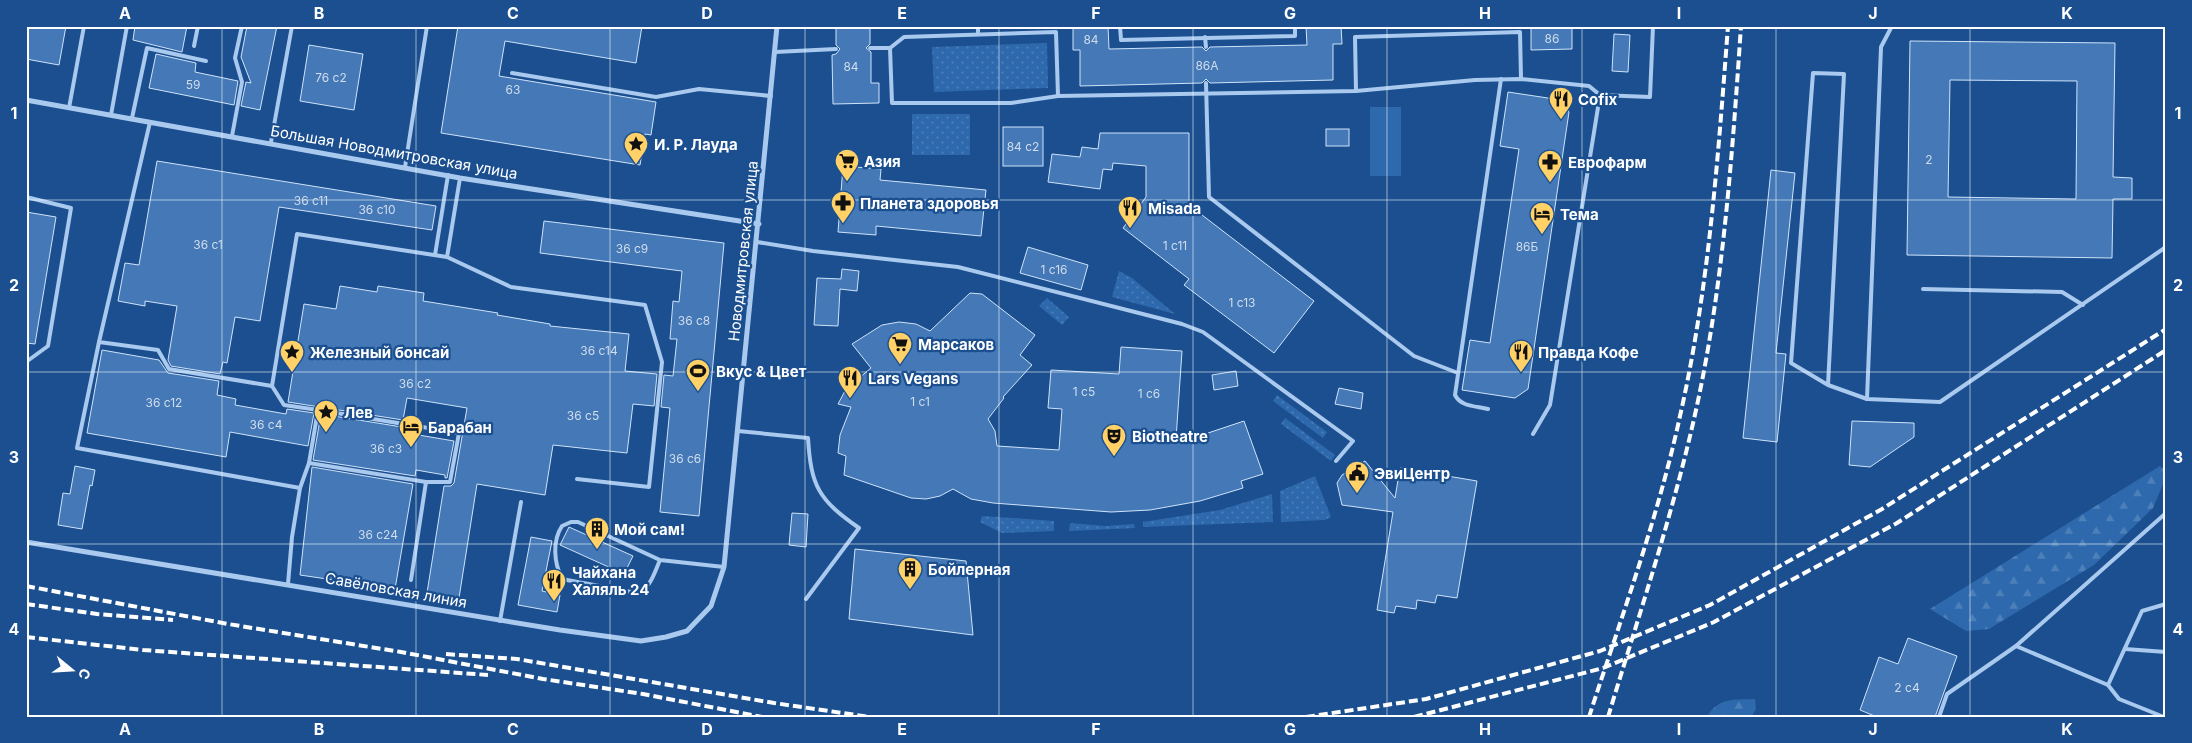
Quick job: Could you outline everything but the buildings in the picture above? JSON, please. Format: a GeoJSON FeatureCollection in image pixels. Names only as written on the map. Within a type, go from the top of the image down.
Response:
{"type":"FeatureCollection","features":[{"type":"Feature","properties":{"kind":"street","name":"Новодмитровская улица"},"geometry":{"type":"LineString","coordinates":[[724,567],[777,26]]}},
{"type":"Feature","properties":{"kind":"street","name":"Большая Новодмитровская улица"},"geometry":{"type":"LineString","coordinates":[[26,100],[271,142],[460,178],[759,224]]}},
{"type":"Feature","properties":{"kind":"street","name":"Савёловская линия"},"geometry":{"type":"LineString","coordinates":[[26,542],[288,584],[500,621],[641,641],[687,631],[711,606],[724,567]]}},
{"type":"Feature","properties":{"kind":"lane"},"geometry":{"type":"LineString","coordinates":[[69,108],[84,26]]}},
{"type":"Feature","properties":{"kind":"lane"},"geometry":{"type":"LineString","coordinates":[[111,115],[127,26]]}},
{"type":"Feature","properties":{"kind":"lane"},"geometry":{"type":"LineString","coordinates":[[194,46],[198,26]]}},
{"type":"Feature","properties":{"kind":"lane"},"geometry":{"type":"LineString","coordinates":[[232,136],[242,82],[235,58],[242,26]]}},
{"type":"Feature","properties":{"kind":"lane"},"geometry":{"type":"LineString","coordinates":[[271,142],[292,26]]}},
{"type":"Feature","properties":{"kind":"lane"},"geometry":{"type":"LineString","coordinates":[[405,168],[427,26]]}},
{"type":"Feature","properties":{"kind":"lane"},"geometry":{"type":"LineString","coordinates":[[978,26],[978,34]]}},
{"type":"Feature","properties":{"kind":"lane"},"geometry":{"type":"LineString","coordinates":[[1120,26],[1121,40],[1295,36],[1295,26]]}},
{"type":"Feature","properties":{"kind":"lane"},"geometry":{"type":"LineString","coordinates":[[890,48],[892,103],[1011,103],[1058,96],[1356,91],[1521,78],[1588,86],[1600,95],[1650,97],[1653,26]]}},
{"type":"Feature","properties":{"kind":"lane"},"geometry":{"type":"LineString","coordinates":[[1867,399],[1881,47],[1892,26]]}},
{"type":"Feature","properties":{"kind":"lane"},"geometry":{"type":"LineString","coordinates":[[870,48],[890,48],[904,37],[1056,32],[1058,96]]}},
{"type":"Feature","properties":{"kind":"lane"},"geometry":{"type":"LineString","coordinates":[[1356,91],[1355,37],[1520,32],[1521,78]]}},
{"type":"Feature","properties":{"kind":"lane"},"geometry":{"type":"LineString","coordinates":[[1205,37],[1206,47]]}},
{"type":"Feature","properties":{"kind":"lane"},"geometry":{"type":"LineString","coordinates":[[132,118],[147,48],[206,61]]}},
{"type":"Feature","properties":{"kind":"lane"},"geometry":{"type":"LineString","coordinates":[[775,52],[836,49]]}},
{"type":"Feature","properties":{"kind":"lane"},"geometry":{"type":"LineString","coordinates":[[512,73],[656,97],[699,89],[771,96]]}},
{"type":"Feature","properties":{"kind":"lane"},"geometry":{"type":"LineString","coordinates":[[1828,385],[1844,74],[1812,73],[1791,363],[1828,385],[1867,399],[1940,402],[2166,247]]}},
{"type":"Feature","properties":{"kind":"lane"},"geometry":{"type":"LineString","coordinates":[[1488,409],[1464,404],[1455,395],[1501,79]]}},
{"type":"Feature","properties":{"kind":"lane"},"geometry":{"type":"LineString","coordinates":[[1206,83],[1209,197],[1414,356],[1458,373]]}},
{"type":"Feature","properties":{"kind":"lane"},"geometry":{"type":"LineString","coordinates":[[1533,434],[1550,405],[1600,95]]}},
{"type":"Feature","properties":{"kind":"lane"},"geometry":{"type":"LineString","coordinates":[[150,121],[77,448],[300,488]]}},
{"type":"Feature","properties":{"kind":"lane"},"geometry":{"type":"LineString","coordinates":[[436,255],[448,175]]}},
{"type":"Feature","properties":{"kind":"lane"},"geometry":{"type":"LineString","coordinates":[[447,257],[460,178]]}},
{"type":"Feature","properties":{"kind":"lane"},"geometry":{"type":"LineString","coordinates":[[26,197],[71,208],[48,346],[26,362]]}},
{"type":"Feature","properties":{"kind":"lane"},"geometry":{"type":"LineString","coordinates":[[308,463],[426,482],[450,482],[459,433],[284,405],[272,386],[298,234],[447,257],[512,287],[645,305],[662,362],[649,487],[577,479]]}},
{"type":"Feature","properties":{"kind":"lane"},"geometry":{"type":"LineString","coordinates":[[757,242],[813,251],[958,267],[1182,324],[1203,332],[1352,441],[1336,461]]}},
{"type":"Feature","properties":{"kind":"lane"},"geometry":{"type":"LineString","coordinates":[[1923,289],[2062,292],[2083,305]]}},
{"type":"Feature","properties":{"kind":"lane"},"geometry":{"type":"LineString","coordinates":[[100,342],[158,350],[170,369],[272,386]]}},
{"type":"Feature","properties":{"kind":"lane"},"geometry":{"type":"LineString","coordinates":[[288,584],[292,537],[300,488],[308,463],[318,410]]}},
{"type":"Feature","properties":{"kind":"lane"},"geometry":{"type":"LineString","coordinates":[[738,431],[808,438],[809,461],[813,476],[825,501],[859,528],[806,599]]}},
{"type":"Feature","properties":{"kind":"lane"},"geometry":{"type":"LineString","coordinates":[[411,580],[426,482]]}},
{"type":"Feature","properties":{"kind":"lane"},"geometry":{"type":"LineString","coordinates":[[500,621],[521,502]]}},
{"type":"Feature","properties":{"kind":"lane"},"geometry":{"type":"LineString","coordinates":[[1939,717],[1947,694],[2016,646],[2166,513]]}},
{"type":"Feature","properties":{"kind":"lane"},"geometry":{"type":"LineString","coordinates":[[660,560],[646,588],[642,592],[637,593],[562,579],[557,568],[556,538],[562,526],[571,522],[578,522],[660,560],[724,567]]}},
{"type":"Feature","properties":{"kind":"lane"},"geometry":{"type":"LineString","coordinates":[[2108,685],[2142,611],[2166,604]]}},
{"type":"Feature","properties":{"kind":"lane"},"geometry":{"type":"LineString","coordinates":[[2016,646],[2108,685],[2118,699],[2164,717]]}},
{"type":"Feature","properties":{"kind":"lane"},"geometry":{"type":"LineString","coordinates":[[2125,648],[2166,652]]}},
{"type":"Feature","properties":{"kind":"green space"},"geometry":{"type":"Polygon","coordinates":[[[1047,43],[1048,88],[934,92],[932,47],[1047,43]]]}},
{"type":"Feature","properties":{"kind":"green space"},"geometry":{"type":"Polygon","coordinates":[[[1370,107],[1401,107],[1401,176],[1370,176],[1370,107]]]}},
{"type":"Feature","properties":{"kind":"green space"},"geometry":{"type":"Polygon","coordinates":[[[912,114],[970,114],[970,155],[912,155],[912,114]]]}},
{"type":"Feature","properties":{"kind":"green space"},"geometry":{"type":"Polygon","coordinates":[[[1119,271],[1132,278],[1175,314],[1112,297],[1119,271]]]}},
{"type":"Feature","properties":{"kind":"green space"},"geometry":{"type":"Polygon","coordinates":[[[1047,298],[1069,317],[1062,325],[1039,306],[1047,298]]]}},
{"type":"Feature","properties":{"kind":"green space"},"geometry":{"type":"Polygon","coordinates":[[[1277,395],[1327,432],[1323,438],[1273,401],[1277,395]]]}},
{"type":"Feature","properties":{"kind":"green space"},"geometry":{"type":"Polygon","coordinates":[[[1285,418],[1335,455],[1331,461],[1281,424],[1285,418]]]}},
{"type":"Feature","properties":{"kind":"green space"},"geometry":{"type":"Polygon","coordinates":[[[2160,466],[2166,471],[2166,477],[2153,508],[2094,565],[1989,629],[1966,631],[1930,609],[2160,466]]]}},
{"type":"Feature","properties":{"kind":"green space"},"geometry":{"type":"Polygon","coordinates":[[[1315,476],[1331,517],[1325,520],[1281,522],[1280,491],[1315,476]]]}},
{"type":"Feature","properties":{"kind":"green space"},"geometry":{"type":"Polygon","coordinates":[[[1272,494],[1273,522],[1143,527],[1143,522],[1220,510],[1272,494]]]}},
{"type":"Feature","properties":{"kind":"green space"},"geometry":{"type":"Polygon","coordinates":[[[982,516],[1054,521],[1054,531],[1002,533],[980,522],[982,516]]]}},
{"type":"Feature","properties":{"kind":"green space"},"geometry":{"type":"Polygon","coordinates":[[[1070,523],[1105,526],[1134,524],[1135,528],[1069,531],[1070,523]]]}},
{"type":"Feature","properties":{"kind":"green space"},"geometry":{"type":"Polygon","coordinates":[[[1755,699],[1756,709],[1751,717],[1707,717],[1721,703],[1733,700],[1755,699]]]}},
{"type":"Feature","properties":{"kind":"railway"},"geometry":{"type":"LineString","coordinates":[[1589,717],[1661,492],[1690,368],[1711,222],[1728,26]]}},
{"type":"Feature","properties":{"kind":"railway"},"geometry":{"type":"LineString","coordinates":[[1608,717],[1675,494],[1704,371],[1725,224],[1741,26]]}},
{"type":"Feature","properties":{"kind":"railway"},"geometry":{"type":"LineString","coordinates":[[1306,717],[1426,699],[1600,651],[1710,605],[1882,509],[2166,329]]}},
{"type":"Feature","properties":{"kind":"railway"},"geometry":{"type":"LineString","coordinates":[[1414,717],[1603,668],[1714,622],[1897,523],[2166,350]]}},
{"type":"Feature","properties":{"kind":"railway"},"geometry":{"type":"LineString","coordinates":[[26,586],[228,624],[401,652],[543,679],[643,694],[762,717]]}},
{"type":"Feature","properties":{"kind":"railway"},"geometry":{"type":"LineString","coordinates":[[26,604],[97,614],[173,620]]}},
{"type":"Feature","properties":{"kind":"railway"},"geometry":{"type":"LineString","coordinates":[[26,637],[143,650],[488,675]]}},
{"type":"Feature","properties":{"kind":"railway"},"geometry":{"type":"LineString","coordinates":[[446,654],[517,659],[774,703],[870,717]]}},
{"type":"Feature","properties":{"kind":"place","name":"Cofix"},"geometry":{"type":"Point","coordinates":[1561,120]}},
{"type":"Feature","properties":{"kind":"place","name":"И. Р. Лауда"},"geometry":{"type":"Point","coordinates":[636,165]}},
{"type":"Feature","properties":{"kind":"place","name":"Азия"},"geometry":{"type":"Point","coordinates":[847,182]}},
{"type":"Feature","properties":{"kind":"place","name":"Еврофарм"},"geometry":{"type":"Point","coordinates":[1550,183]}},
{"type":"Feature","properties":{"kind":"place","name":"Планета здоровья"},"geometry":{"type":"Point","coordinates":[843,224]}},
{"type":"Feature","properties":{"kind":"place","name":"Misada"},"geometry":{"type":"Point","coordinates":[1130,229]}},
{"type":"Feature","properties":{"kind":"place","name":"Тема"},"geometry":{"type":"Point","coordinates":[1542,235]}},
{"type":"Feature","properties":{"kind":"place","name":"Марсаков"},"geometry":{"type":"Point","coordinates":[900,365]}},
{"type":"Feature","properties":{"kind":"place","name":"Железный бонсай"},"geometry":{"type":"Point","coordinates":[292,373]}},
{"type":"Feature","properties":{"kind":"place","name":"Правда Кофе"},"geometry":{"type":"Point","coordinates":[1521,373]}},
{"type":"Feature","properties":{"kind":"place","name":"Вкус & Цвет"},"geometry":{"type":"Point","coordinates":[698,392]}},
{"type":"Feature","properties":{"kind":"place","name":"Lars Vegans"},"geometry":{"type":"Point","coordinates":[850,399]}},
{"type":"Feature","properties":{"kind":"place","name":"Лев"},"geometry":{"type":"Point","coordinates":[326,433]}},
{"type":"Feature","properties":{"kind":"place","name":"Барабан"},"geometry":{"type":"Point","coordinates":[411,448]}},
{"type":"Feature","properties":{"kind":"place","name":"Biotheatre"},"geometry":{"type":"Point","coordinates":[1114,457]}},
{"type":"Feature","properties":{"kind":"place","name":"ЭвиЦентр"},"geometry":{"type":"Point","coordinates":[1357,494]}},
{"type":"Feature","properties":{"kind":"place","name":"Мой сам!"},"geometry":{"type":"Point","coordinates":[597,550]}},
{"type":"Feature","properties":{"kind":"place","name":"Бойлерная"},"geometry":{"type":"Point","coordinates":[910,590]}},
{"type":"Feature","properties":{"kind":"place","name":"Чайхана Халяль 24"},"geometry":{"type":"Point","coordinates":[554,602]}}]}
